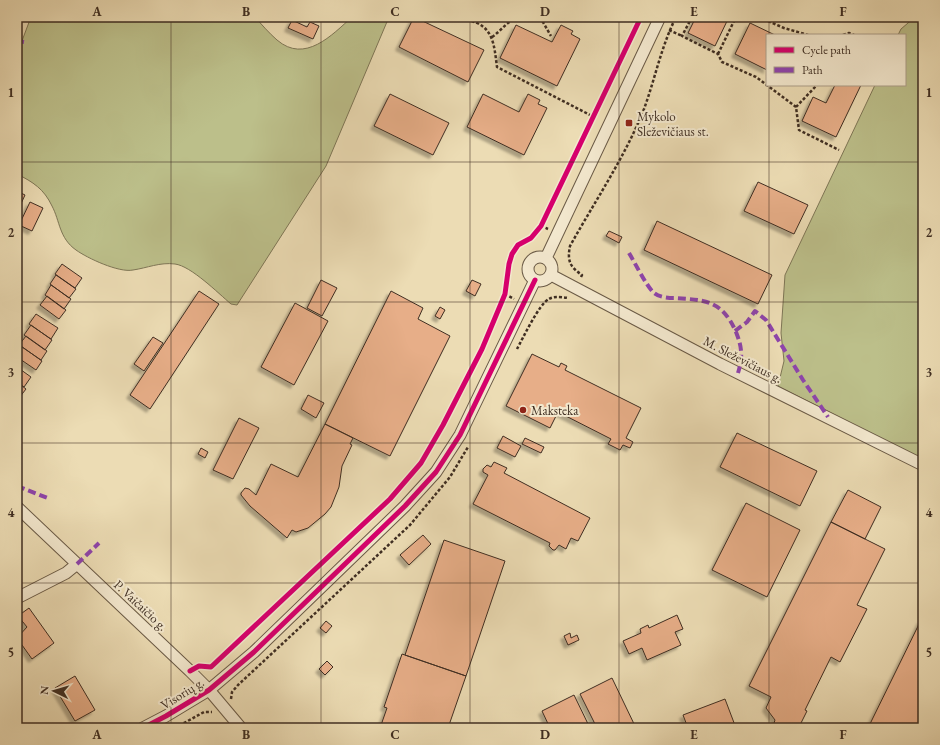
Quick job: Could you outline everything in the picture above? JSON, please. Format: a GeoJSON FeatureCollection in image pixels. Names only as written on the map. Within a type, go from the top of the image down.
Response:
{"type":"FeatureCollection","features":[{"type":"Feature","properties":{"kind":"street"},"geometry":{"type":"LineString","coordinates":[[546,258],[660,17]]}},
{"type":"Feature","properties":{"kind":"street"},"geometry":{"type":"LineString","coordinates":[[534,258],[546,258],[552,267],[551,275],[544,280],[535,280],[529,275],[529,264],[534,258]]}},
{"type":"Feature","properties":{"kind":"street","name":"M. Sleževičiaus g."},"geometry":{"type":"LineString","coordinates":[[551,275],[720,364],[923,466]]}},
{"type":"Feature","properties":{"kind":"street","name":"Visorių g."},"geometry":{"type":"LineString","coordinates":[[143,728],[209,690],[254,652],[405,506],[436,472],[460,435],[535,280]]}},
{"type":"Feature","properties":{"kind":"street","name":"P. Vaičaičio g."},"geometry":{"type":"LineString","coordinates":[[17,506],[209,690],[241,728]]}},
{"type":"Feature","properties":{"kind":"street"},"geometry":{"type":"LineString","coordinates":[[17,598],[66,573],[77,564]]}},
{"type":"Feature","properties":{"kind":"path"},"geometry":{"type":"LineString","coordinates":[[452,17],[463,18],[485,28],[492,37],[497,67],[594,117]]}},
{"type":"Feature","properties":{"kind":"path"},"geometry":{"type":"LineString","coordinates":[[492,37],[511,19],[519,17]]}},
{"type":"Feature","properties":{"kind":"path"},"geometry":{"type":"LineString","coordinates":[[540,17],[551,36]]}},
{"type":"Feature","properties":{"kind":"path"},"geometry":{"type":"LineString","coordinates":[[582,275],[572,268],[569,260],[570,246],[621,157],[644,109],[669,30],[676,17]]}},
{"type":"Feature","properties":{"kind":"path"},"geometry":{"type":"LineString","coordinates":[[682,36],[692,17]]}},
{"type":"Feature","properties":{"kind":"path"},"geometry":{"type":"LineString","coordinates":[[718,54],[736,17]]}},
{"type":"Feature","properties":{"kind":"path"},"geometry":{"type":"LineString","coordinates":[[759,17],[784,28],[805,34]]}},
{"type":"Feature","properties":{"kind":"path"},"geometry":{"type":"LineString","coordinates":[[669,30],[718,54],[722,62],[756,77],[766,84]]}},
{"type":"Feature","properties":{"kind":"path"},"geometry":{"type":"LineString","coordinates":[[768,86],[796,107],[799,130],[839,150]]}},
{"type":"Feature","properties":{"kind":"path"},"geometry":{"type":"LineString","coordinates":[[796,107],[816,86]]}},
{"type":"Feature","properties":{"kind":"path"},"geometry":{"type":"LineString","coordinates":[[175,728],[204,712],[219,715]]}},
{"type":"Feature","properties":{"kind":"green space"},"geometry":{"type":"Polygon","coordinates":[[[31,17],[255,17],[277,40],[287,47],[298,49],[308,48],[327,39],[352,17],[389,17],[326,166],[237,305],[231,304],[189,270],[175,264],[164,264],[127,270],[103,264],[81,253],[66,240],[55,212],[49,200],[42,191],[33,183],[17,174],[17,54],[31,17]]]}},
{"type":"Feature","properties":{"kind":"green space"},"geometry":{"type":"Polygon","coordinates":[[[915,17],[923,17],[923,460],[778,386],[784,361],[781,333],[785,275],[875,86],[906,86],[906,34],[898,34],[901,29],[915,17]]]}},
{"type":"Feature","properties":{"kind":"building"},"geometry":{"type":"Polygon","coordinates":[[[414,17],[484,50],[468,82],[399,47],[414,17]]]}},
{"type":"Feature","properties":{"kind":"building"},"geometry":{"type":"Polygon","coordinates":[[[696,17],[702,19],[703,17],[729,17],[715,46],[688,33],[696,17]]]}},
{"type":"Feature","properties":{"kind":"building"},"geometry":{"type":"Polygon","coordinates":[[[292,20],[307,27],[310,22],[319,26],[313,39],[288,28],[292,20]]]}},
{"type":"Feature","properties":{"kind":"building"},"geometry":{"type":"Polygon","coordinates":[[[750,23],[773,34],[766,34],[766,70],[735,54],[750,23]]]}},
{"type":"Feature","properties":{"kind":"building"},"geometry":{"type":"Polygon","coordinates":[[[516,25],[552,42],[561,25],[573,31],[571,34],[580,39],[557,86],[500,58],[516,25]]]}},
{"type":"Feature","properties":{"kind":"building"},"geometry":{"type":"Polygon","coordinates":[[[834,86],[861,86],[836,137],[802,121],[813,97],[826,103],[834,86]]]}},
{"type":"Feature","properties":{"kind":"building"},"geometry":{"type":"Polygon","coordinates":[[[390,94],[449,123],[433,155],[374,126],[390,94]]]}},
{"type":"Feature","properties":{"kind":"building"},"geometry":{"type":"Polygon","coordinates":[[[483,94],[519,112],[528,94],[540,100],[538,104],[547,108],[524,155],[467,127],[483,94]]]}},
{"type":"Feature","properties":{"kind":"building"},"geometry":{"type":"Polygon","coordinates":[[[758,182],[808,205],[794,234],[744,211],[758,182]]]}},
{"type":"Feature","properties":{"kind":"building"},"geometry":{"type":"Polygon","coordinates":[[[17,187],[20,189],[19,192],[25,195],[19,208],[17,207],[17,187]]]}},
{"type":"Feature","properties":{"kind":"building"},"geometry":{"type":"Polygon","coordinates":[[[30,202],[43,208],[32,231],[19,225],[30,202]]]}},
{"type":"Feature","properties":{"kind":"building"},"geometry":{"type":"Polygon","coordinates":[[[657,221],[772,275],[758,304],[644,250],[657,221]]]}},
{"type":"Feature","properties":{"kind":"building"},"geometry":{"type":"Polygon","coordinates":[[[609,231],[622,237],[619,243],[606,236],[609,231]]]}},
{"type":"Feature","properties":{"kind":"building"},"geometry":{"type":"Polygon","coordinates":[[[62,264],[82,278],[75,288],[55,274],[62,264]]]}},
{"type":"Feature","properties":{"kind":"building"},"geometry":{"type":"Polygon","coordinates":[[[56,275],[76,289],[69,298],[50,284],[56,275]]]}},
{"type":"Feature","properties":{"kind":"building"},"geometry":{"type":"Polygon","coordinates":[[[321,280],[337,288],[322,316],[307,308],[321,280]]]}},
{"type":"Feature","properties":{"kind":"building"},"geometry":{"type":"Polygon","coordinates":[[[472,280],[481,284],[475,296],[466,291],[472,280]]]}},
{"type":"Feature","properties":{"kind":"building"},"geometry":{"type":"Polygon","coordinates":[[[51,285],[71,299],[64,309],[45,295],[51,285]]]}},
{"type":"Feature","properties":{"kind":"building"},"geometry":{"type":"Polygon","coordinates":[[[199,291],[219,304],[150,409],[130,395],[199,291]]]}},
{"type":"Feature","properties":{"kind":"building"},"geometry":{"type":"Polygon","coordinates":[[[391,291],[423,308],[418,319],[450,336],[390,456],[325,424],[391,291]]]}},
{"type":"Feature","properties":{"kind":"building"},"geometry":{"type":"Polygon","coordinates":[[[47,296],[66,310],[59,319],[40,305],[47,296]]]}},
{"type":"Feature","properties":{"kind":"building"},"geometry":{"type":"Polygon","coordinates":[[[295,303],[328,321],[294,385],[261,367],[295,303]]]}},
{"type":"Feature","properties":{"kind":"building"},"geometry":{"type":"Polygon","coordinates":[[[440,307],[445,310],[440,319],[435,316],[440,307]]]}},
{"type":"Feature","properties":{"kind":"building"},"geometry":{"type":"Polygon","coordinates":[[[36,314],[58,328],[51,339],[29,324],[36,314]]]}},
{"type":"Feature","properties":{"kind":"building"},"geometry":{"type":"Polygon","coordinates":[[[31,325],[52,340],[45,350],[24,335],[31,325]]]}},
{"type":"Feature","properties":{"kind":"building"},"geometry":{"type":"Polygon","coordinates":[[[26,336],[47,351],[41,360],[19,345],[26,336]]]}},
{"type":"Feature","properties":{"kind":"building"},"geometry":{"type":"Polygon","coordinates":[[[153,337],[163,343],[144,371],[134,364],[153,337]]]}},
{"type":"Feature","properties":{"kind":"building"},"geometry":{"type":"Polygon","coordinates":[[[21,346],[42,361],[36,370],[17,357],[17,352],[21,346]]]}},
{"type":"Feature","properties":{"kind":"building"},"geometry":{"type":"Polygon","coordinates":[[[532,354],[559,367],[561,363],[567,366],[565,370],[641,408],[626,438],[633,442],[630,448],[623,445],[620,450],[608,444],[611,439],[558,412],[550,428],[506,406],[532,354]]]}},
{"type":"Feature","properties":{"kind":"building"},"geometry":{"type":"Polygon","coordinates":[[[17,367],[31,377],[24,387],[17,382],[17,367]]]}},
{"type":"Feature","properties":{"kind":"building"},"geometry":{"type":"Polygon","coordinates":[[[17,382],[26,389],[19,398],[17,396],[17,382]]]}},
{"type":"Feature","properties":{"kind":"building"},"geometry":{"type":"Polygon","coordinates":[[[308,395],[324,403],[316,418],[301,409],[308,395]]]}},
{"type":"Feature","properties":{"kind":"building"},"geometry":{"type":"Polygon","coordinates":[[[239,418],[259,428],[233,479],[213,470],[239,418]]]}},
{"type":"Feature","properties":{"kind":"building"},"geometry":{"type":"Polygon","coordinates":[[[325,424],[353,438],[350,444],[352,445],[342,466],[339,487],[331,507],[325,514],[308,528],[296,532],[292,530],[287,538],[250,506],[241,493],[245,488],[249,489],[256,495],[271,464],[298,477],[325,424]]]}},
{"type":"Feature","properties":{"kind":"building"},"geometry":{"type":"Polygon","coordinates":[[[737,433],[817,471],[800,506],[720,467],[737,433]]]}},
{"type":"Feature","properties":{"kind":"building"},"geometry":{"type":"Polygon","coordinates":[[[503,436],[521,446],[515,457],[497,448],[503,436]]]}},
{"type":"Feature","properties":{"kind":"building"},"geometry":{"type":"Polygon","coordinates":[[[525,438],[544,447],[541,453],[522,444],[525,438]]]}},
{"type":"Feature","properties":{"kind":"building"},"geometry":{"type":"Polygon","coordinates":[[[201,448],[208,452],[205,458],[198,454],[201,448]]]}},
{"type":"Feature","properties":{"kind":"building"},"geometry":{"type":"Polygon","coordinates":[[[494,462],[507,468],[504,473],[590,518],[578,541],[571,538],[566,549],[559,545],[555,550],[553,550],[549,546],[550,543],[473,504],[488,475],[483,472],[483,469],[487,465],[491,467],[494,462]]]}},
{"type":"Feature","properties":{"kind":"building"},"geometry":{"type":"Polygon","coordinates":[[[848,490],[881,507],[865,539],[831,522],[848,490]]]}},
{"type":"Feature","properties":{"kind":"building"},"geometry":{"type":"Polygon","coordinates":[[[746,503],[800,530],[767,597],[712,570],[746,503]]]}},
{"type":"Feature","properties":{"kind":"building"},"geometry":{"type":"Polygon","coordinates":[[[831,522],[885,549],[857,605],[867,609],[840,662],[831,657],[805,710],[807,711],[801,723],[805,725],[803,728],[777,728],[773,726],[775,720],[766,708],[771,697],[749,686],[831,522]]]}},
{"type":"Feature","properties":{"kind":"building"},"geometry":{"type":"Polygon","coordinates":[[[423,535],[431,544],[409,565],[400,555],[423,535]]]}},
{"type":"Feature","properties":{"kind":"building"},"geometry":{"type":"Polygon","coordinates":[[[444,540],[505,561],[466,676],[405,655],[444,540]]]}},
{"type":"Feature","properties":{"kind":"building"},"geometry":{"type":"Polygon","coordinates":[[[29,608],[54,643],[32,659],[17,638],[27,627],[18,616],[29,608]]]}},
{"type":"Feature","properties":{"kind":"building"},"geometry":{"type":"Polygon","coordinates":[[[677,615],[683,629],[675,632],[681,645],[647,660],[642,648],[629,654],[623,641],[641,633],[640,629],[648,625],[649,628],[677,615]]]}},
{"type":"Feature","properties":{"kind":"building"},"geometry":{"type":"Polygon","coordinates":[[[921,620],[923,621],[923,728],[868,728],[921,620]]]}},
{"type":"Feature","properties":{"kind":"building"},"geometry":{"type":"Polygon","coordinates":[[[326,621],[332,626],[326,633],[320,628],[326,621]]]}},
{"type":"Feature","properties":{"kind":"building"},"geometry":{"type":"Polygon","coordinates":[[[570,633],[571,638],[577,635],[579,640],[568,645],[564,636],[570,633]]]}},
{"type":"Feature","properties":{"kind":"building"},"geometry":{"type":"Polygon","coordinates":[[[402,654],[466,676],[448,728],[380,728],[387,708],[384,707],[402,654]]]}},
{"type":"Feature","properties":{"kind":"building"},"geometry":{"type":"Polygon","coordinates":[[[327,661],[333,667],[325,675],[319,669],[327,661]]]}},
{"type":"Feature","properties":{"kind":"building"},"geometry":{"type":"Polygon","coordinates":[[[75,676],[95,710],[75,721],[55,688],[75,676]]]}},
{"type":"Feature","properties":{"kind":"building"},"geometry":{"type":"Polygon","coordinates":[[[612,678],[636,728],[597,728],[580,694],[612,678]]]}},
{"type":"Feature","properties":{"kind":"building"},"geometry":{"type":"Polygon","coordinates":[[[574,695],[590,728],[550,728],[542,711],[574,695]]]}},
{"type":"Feature","properties":{"kind":"building"},"geometry":{"type":"Polygon","coordinates":[[[725,699],[736,728],[688,728],[683,715],[725,699]]]}},
{"type":"Feature","properties":{"kind":"marked path"},"geometry":{"type":"LineString","coordinates":[[17,41],[24,42]]}},
{"type":"Feature","properties":{"kind":"marked path"},"geometry":{"type":"LineString","coordinates":[[629,253],[650,289],[655,294],[666,297],[704,301],[725,313],[731,321],[740,342],[741,362],[738,373]]}},
{"type":"Feature","properties":{"kind":"marked path"},"geometry":{"type":"LineString","coordinates":[[735,331],[747,322],[755,311],[766,320],[828,417]]}},
{"type":"Feature","properties":{"kind":"marked path"},"geometry":{"type":"LineString","coordinates":[[17,486],[50,499]]}},
{"type":"Feature","properties":{"kind":"marked path"},"geometry":{"type":"LineString","coordinates":[[77,564],[99,543]]}},
{"type":"Feature","properties":{"kind":"cycle path"},"geometry":{"type":"LineString","coordinates":[[190,671],[199,666],[211,667],[390,499],[421,463],[443,425],[482,349],[505,294],[509,264],[512,254],[518,245],[531,238],[541,226],[641,17]]}},
{"type":"Feature","properties":{"kind":"cycle path"},"geometry":{"type":"LineString","coordinates":[[143,728],[209,690],[254,652],[405,506],[436,472],[460,435],[535,280]]}},
{"type":"Feature","properties":{"kind":"place","name":"Mykolo Sleževičiaus st."},"geometry":{"type":"Point","coordinates":[629,123]}},
{"type":"Feature","properties":{"kind":"place","name":"Maksteka"},"geometry":{"type":"Point","coordinates":[523,410]}}]}
